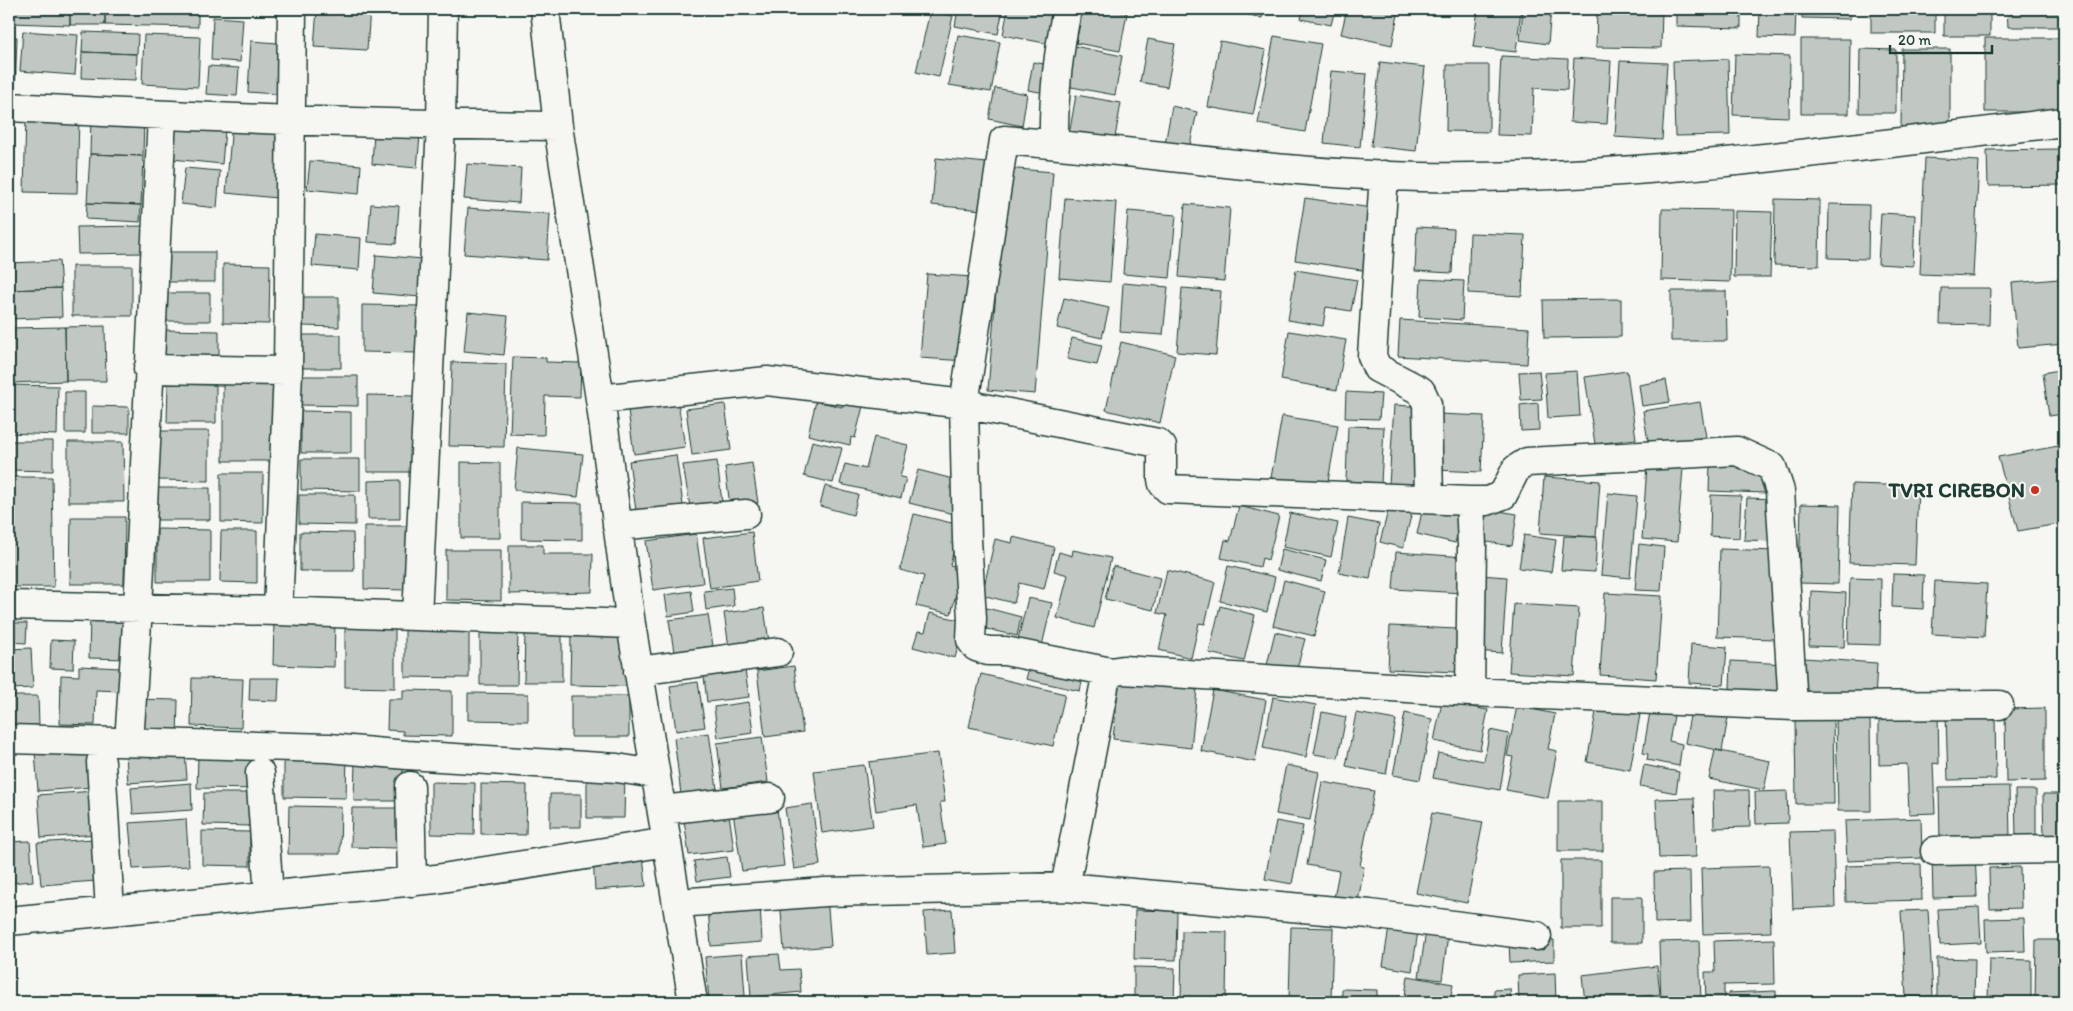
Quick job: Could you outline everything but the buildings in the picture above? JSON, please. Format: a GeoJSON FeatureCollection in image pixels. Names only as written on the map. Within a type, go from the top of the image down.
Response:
{"type":"FeatureCollection","features":[{"type":"Feature","properties":{"kind":"street"},"geometry":{"type":"LineString","coordinates":[[278,611],[288,371],[292,9]]}},
{"type":"Feature","properties":{"kind":"street"},"geometry":{"type":"LineString","coordinates":[[418,616],[441,125],[443,9]]}},
{"type":"Feature","properties":{"kind":"street"},"geometry":{"type":"LineString","coordinates":[[545,9],[558,126],[600,399],[630,624],[693,1002]]}},
{"type":"Feature","properties":{"kind":"street"},"geometry":{"type":"LineString","coordinates":[[1054,144],[1053,120],[1060,43],[1067,9]]}},
{"type":"Feature","properties":{"kind":"street"},"geometry":{"type":"LineString","coordinates":[[9,108],[291,121],[558,126]]}},
{"type":"Feature","properties":{"kind":"street"},"geometry":{"type":"LineString","coordinates":[[129,742],[138,608],[148,370],[162,116]]}},
{"type":"Feature","properties":{"kind":"street"},"geometry":{"type":"LineString","coordinates":[[1999,704],[1793,706],[1470,692],[1123,670],[1111,672],[1005,650],[988,651],[976,647],[972,643],[964,404],[1004,140],[1189,160],[1335,173],[1384,176],[1523,176],[1671,168],[1774,158],[2064,122]]}},
{"type":"Feature","properties":{"kind":"street"},"geometry":{"type":"LineString","coordinates":[[1384,176],[1372,356],[1377,368],[1421,391],[1427,404],[1429,499]]}},
{"type":"Feature","properties":{"kind":"street"},"geometry":{"type":"LineString","coordinates":[[148,370],[288,371]]}},
{"type":"Feature","properties":{"kind":"street"},"geometry":{"type":"LineString","coordinates":[[600,399],[767,381],[964,404],[1158,443],[1162,447],[1162,480],[1168,489],[1487,501],[1503,495],[1516,469],[1527,462],[1737,452],[1772,467],[1780,491],[1793,706]]}},
{"type":"Feature","properties":{"kind":"street"},"geometry":{"type":"LineString","coordinates":[[1470,501],[1472,546],[1470,692]]}},
{"type":"Feature","properties":{"kind":"street"},"geometry":{"type":"LineString","coordinates":[[617,526],[746,514]]}},
{"type":"Feature","properties":{"kind":"street"},"geometry":{"type":"LineString","coordinates":[[9,604],[278,611],[630,624]]}},
{"type":"Feature","properties":{"kind":"street"},"geometry":{"type":"LineString","coordinates":[[638,671],[778,652]]}},
{"type":"Feature","properties":{"kind":"street"},"geometry":{"type":"LineString","coordinates":[[1065,887],[1106,682],[1111,672]]}},
{"type":"Feature","properties":{"kind":"street"},"geometry":{"type":"LineString","coordinates":[[9,740],[329,748],[407,755],[617,768],[655,774]]}},
{"type":"Feature","properties":{"kind":"street"},"geometry":{"type":"LineString","coordinates":[[101,762],[110,911]]}},
{"type":"Feature","properties":{"kind":"street"},"geometry":{"type":"LineString","coordinates":[[260,773],[269,895]]}},
{"type":"Feature","properties":{"kind":"street"},"geometry":{"type":"LineString","coordinates":[[410,786],[412,882]]}},
{"type":"Feature","properties":{"kind":"street"},"geometry":{"type":"LineString","coordinates":[[662,810],[770,798]]}},
{"type":"Feature","properties":{"kind":"street"},"geometry":{"type":"LineString","coordinates":[[9,921],[446,878],[666,842]]}},
{"type":"Feature","properties":{"kind":"street"},"geometry":{"type":"LineString","coordinates":[[1935,851],[2064,849]]}},
{"type":"Feature","properties":{"kind":"street"},"geometry":{"type":"LineString","coordinates":[[678,903],[825,892],[1065,887],[1370,914],[1537,936]]}},
{"type":"Feature","properties":{"kind":"place","name":"TVRI CIREBON"},"geometry":{"type":"Point","coordinates":[2035,490]}}]}
